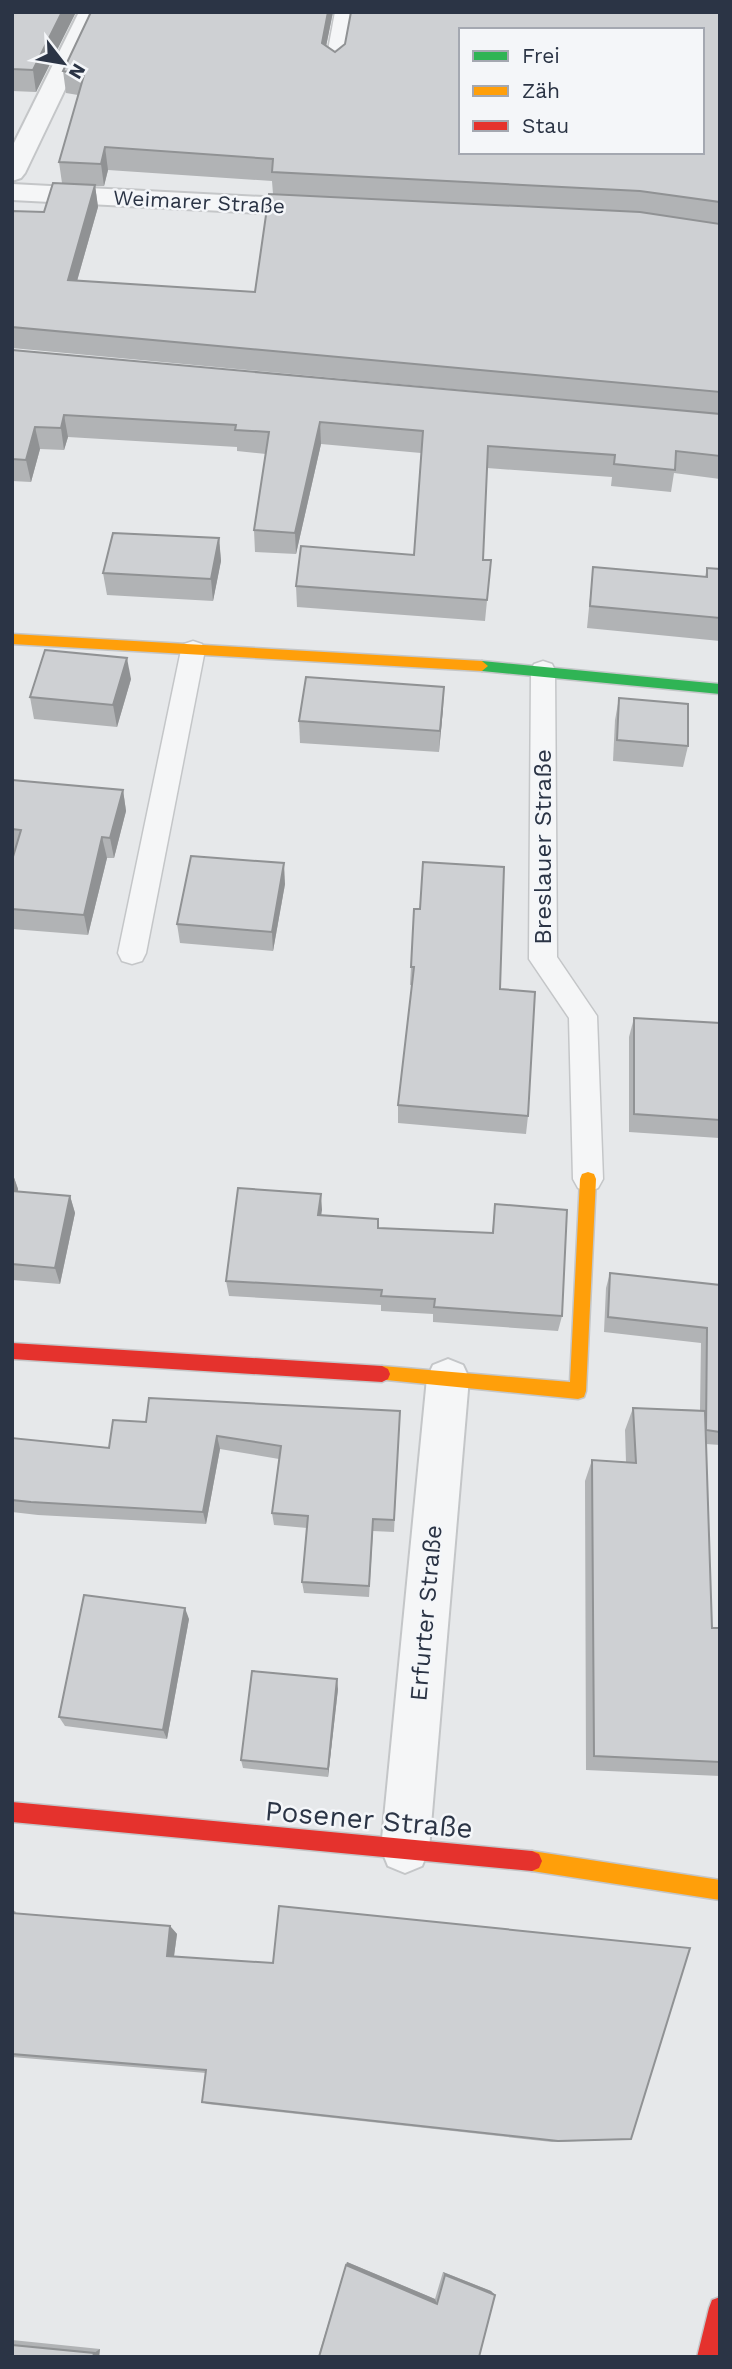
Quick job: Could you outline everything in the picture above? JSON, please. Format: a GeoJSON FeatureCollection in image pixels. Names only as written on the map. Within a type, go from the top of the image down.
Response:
{"type":"FeatureCollection","features":[{"type":"Feature","properties":{"kind":"street"},"geometry":{"type":"LineString","coordinates":[[12,173],[91,12]]}},
{"type":"Feature","properties":{"kind":"street","name":"Weimarer Straße"},"geometry":{"type":"LineString","coordinates":[[12,192],[345,209]]}},
{"type":"Feature","properties":{"kind":"street"},"geometry":{"type":"LineString","coordinates":[[12,639],[543,670],[720,689]]}},
{"type":"Feature","properties":{"kind":"street"},"geometry":{"type":"LineString","coordinates":[[12,1351],[449,1378],[578,1391],[588,1179]]}},
{"type":"Feature","properties":{"kind":"street","name":"Erfurter Straße"},"geometry":{"type":"LineString","coordinates":[[405,1849],[449,1378]]}},
{"type":"Feature","properties":{"kind":"street","name":"Posener Straße"},"geometry":{"type":"LineString","coordinates":[[12,1812],[561,1864],[720,1890]]}},
{"type":"Feature","properties":{"kind":"street"},"geometry":{"type":"LineString","coordinates":[[708,2357],[720,2308]]}},
{"type":"Feature","properties":{"kind":"lane"},"geometry":{"type":"LineString","coordinates":[[334,66],[344,12]]}},
{"type":"Feature","properties":{"kind":"lane"},"geometry":{"type":"LineString","coordinates":[[132,953],[193,650]]}},
{"type":"Feature","properties":{"kind":"lane","name":"Breslauer Straße"},"geometry":{"type":"LineString","coordinates":[[543,670],[543,959],[583,1016],[588,1179]]}},
{"type":"Feature","properties":{"kind":"building"},"geometry":{"type":"Polygon","coordinates":[[[12,12],[62,12],[33,70],[12,69],[12,12]]]}},
{"type":"Feature","properties":{"kind":"building"},"geometry":{"type":"Polygon","coordinates":[[[91,12],[328,12],[322,43],[335,52],[345,44],[351,12],[720,12],[720,202],[640,191],[272,172],[273,159],[105,147],[101,164],[59,162],[84,75],[63,71],[91,12]]]}},
{"type":"Feature","properties":{"kind":"building"},"geometry":{"type":"Polygon","coordinates":[[[53,183],[95,185],[68,280],[255,292],[269,194],[640,212],[720,224],[720,392],[12,327],[12,211],[44,212],[53,183]]]}},
{"type":"Feature","properties":{"kind":"building"},"geometry":{"type":"Polygon","coordinates":[[[12,350],[720,414],[720,456],[676,451],[675,470],[614,464],[615,455],[488,446],[483,560],[491,560],[487,600],[296,586],[301,546],[414,555],[423,431],[320,422],[295,533],[254,530],[269,432],[235,430],[236,425],[64,415],[61,428],[35,427],[26,460],[12,459],[12,350]]]}},
{"type":"Feature","properties":{"kind":"building"},"geometry":{"type":"Polygon","coordinates":[[[113,533],[219,538],[211,579],[103,573],[113,533]]]}},
{"type":"Feature","properties":{"kind":"building"},"geometry":{"type":"Polygon","coordinates":[[[593,567],[707,577],[707,568],[720,569],[720,618],[590,606],[593,567]]]}},
{"type":"Feature","properties":{"kind":"building"},"geometry":{"type":"Polygon","coordinates":[[[45,650],[127,658],[113,705],[30,697],[45,650]]]}},
{"type":"Feature","properties":{"kind":"building"},"geometry":{"type":"Polygon","coordinates":[[[306,677],[444,687],[440,731],[299,721],[306,677]]]}},
{"type":"Feature","properties":{"kind":"building"},"geometry":{"type":"Polygon","coordinates":[[[619,698],[688,704],[688,746],[617,740],[619,698]]]}},
{"type":"Feature","properties":{"kind":"building"},"geometry":{"type":"Polygon","coordinates":[[[12,780],[123,790],[110,838],[102,837],[84,915],[12,909],[12,860],[21,830],[12,829],[12,780]]]}},
{"type":"Feature","properties":{"kind":"building"},"geometry":{"type":"Polygon","coordinates":[[[191,856],[284,863],[272,932],[177,924],[191,856]]]}},
{"type":"Feature","properties":{"kind":"building"},"geometry":{"type":"Polygon","coordinates":[[[423,862],[504,867],[500,989],[535,992],[528,1116],[398,1105],[414,967],[411,967],[414,909],[420,909],[423,862]]]}},
{"type":"Feature","properties":{"kind":"building"},"geometry":{"type":"Polygon","coordinates":[[[634,1018],[720,1023],[720,1120],[634,1114],[634,1018]]]}},
{"type":"Feature","properties":{"kind":"building"},"geometry":{"type":"Polygon","coordinates":[[[238,1188],[321,1194],[318,1215],[378,1219],[378,1228],[493,1233],[495,1204],[567,1210],[562,1316],[434,1307],[435,1299],[381,1296],[382,1290],[226,1281],[238,1188]]]}},
{"type":"Feature","properties":{"kind":"building"},"geometry":{"type":"Polygon","coordinates":[[[12,1191],[70,1196],[55,1268],[12,1264],[12,1191]]]}},
{"type":"Feature","properties":{"kind":"building"},"geometry":{"type":"Polygon","coordinates":[[[610,1273],[720,1285],[720,1432],[706,1430],[707,1328],[608,1317],[610,1273]]]}},
{"type":"Feature","properties":{"kind":"building"},"geometry":{"type":"Polygon","coordinates":[[[149,1398],[400,1411],[394,1520],[373,1519],[369,1586],[302,1582],[308,1516],[272,1513],[281,1446],[217,1436],[203,1512],[12,1500],[12,1438],[109,1448],[113,1420],[146,1422],[149,1398]]]}},
{"type":"Feature","properties":{"kind":"building"},"geometry":{"type":"Polygon","coordinates":[[[633,1408],[705,1411],[712,1628],[720,1628],[720,1762],[594,1756],[592,1460],[636,1463],[633,1408]]]}},
{"type":"Feature","properties":{"kind":"building"},"geometry":{"type":"Polygon","coordinates":[[[84,1595],[185,1608],[163,1730],[59,1717],[84,1595]]]}},
{"type":"Feature","properties":{"kind":"building"},"geometry":{"type":"Polygon","coordinates":[[[252,1671],[337,1679],[328,1769],[241,1760],[252,1671]]]}},
{"type":"Feature","properties":{"kind":"building"},"geometry":{"type":"Polygon","coordinates":[[[279,1906],[690,1948],[631,2139],[558,2141],[202,2102],[206,2070],[12,2054],[12,1913],[170,1926],[167,1956],[273,1963],[279,1906]]]}},
{"type":"Feature","properties":{"kind":"building"},"geometry":{"type":"Polygon","coordinates":[[[346,2265],[437,2304],[445,2275],[495,2295],[479,2357],[319,2357],[346,2265]]]}},
{"type":"Feature","properties":{"kind":"building"},"geometry":{"type":"Polygon","coordinates":[[[12,2345],[94,2353],[93,2357],[12,2357],[12,2345]]]}},
{"type":"Feature","properties":{"kind":"traffic: fast"},"geometry":{"type":"LineString","coordinates":[[482,666],[720,689]]}},
{"type":"Feature","properties":{"kind":"traffic: slow"},"geometry":{"type":"LineString","coordinates":[[12,639],[482,666]]}},
{"type":"Feature","properties":{"kind":"traffic: slow"},"geometry":{"type":"LineString","coordinates":[[382,1374],[578,1391],[588,1179]]}},
{"type":"Feature","properties":{"kind":"traffic: slow"},"geometry":{"type":"LineString","coordinates":[[532,1861],[720,1890]]}},
{"type":"Feature","properties":{"kind":"traffic: jam"},"geometry":{"type":"LineString","coordinates":[[12,1351],[382,1374]]}},
{"type":"Feature","properties":{"kind":"traffic: jam"},"geometry":{"type":"LineString","coordinates":[[12,1812],[532,1861]]}},
{"type":"Feature","properties":{"kind":"traffic: jam"},"geometry":{"type":"LineString","coordinates":[[708,2357],[720,2308]]}}]}
